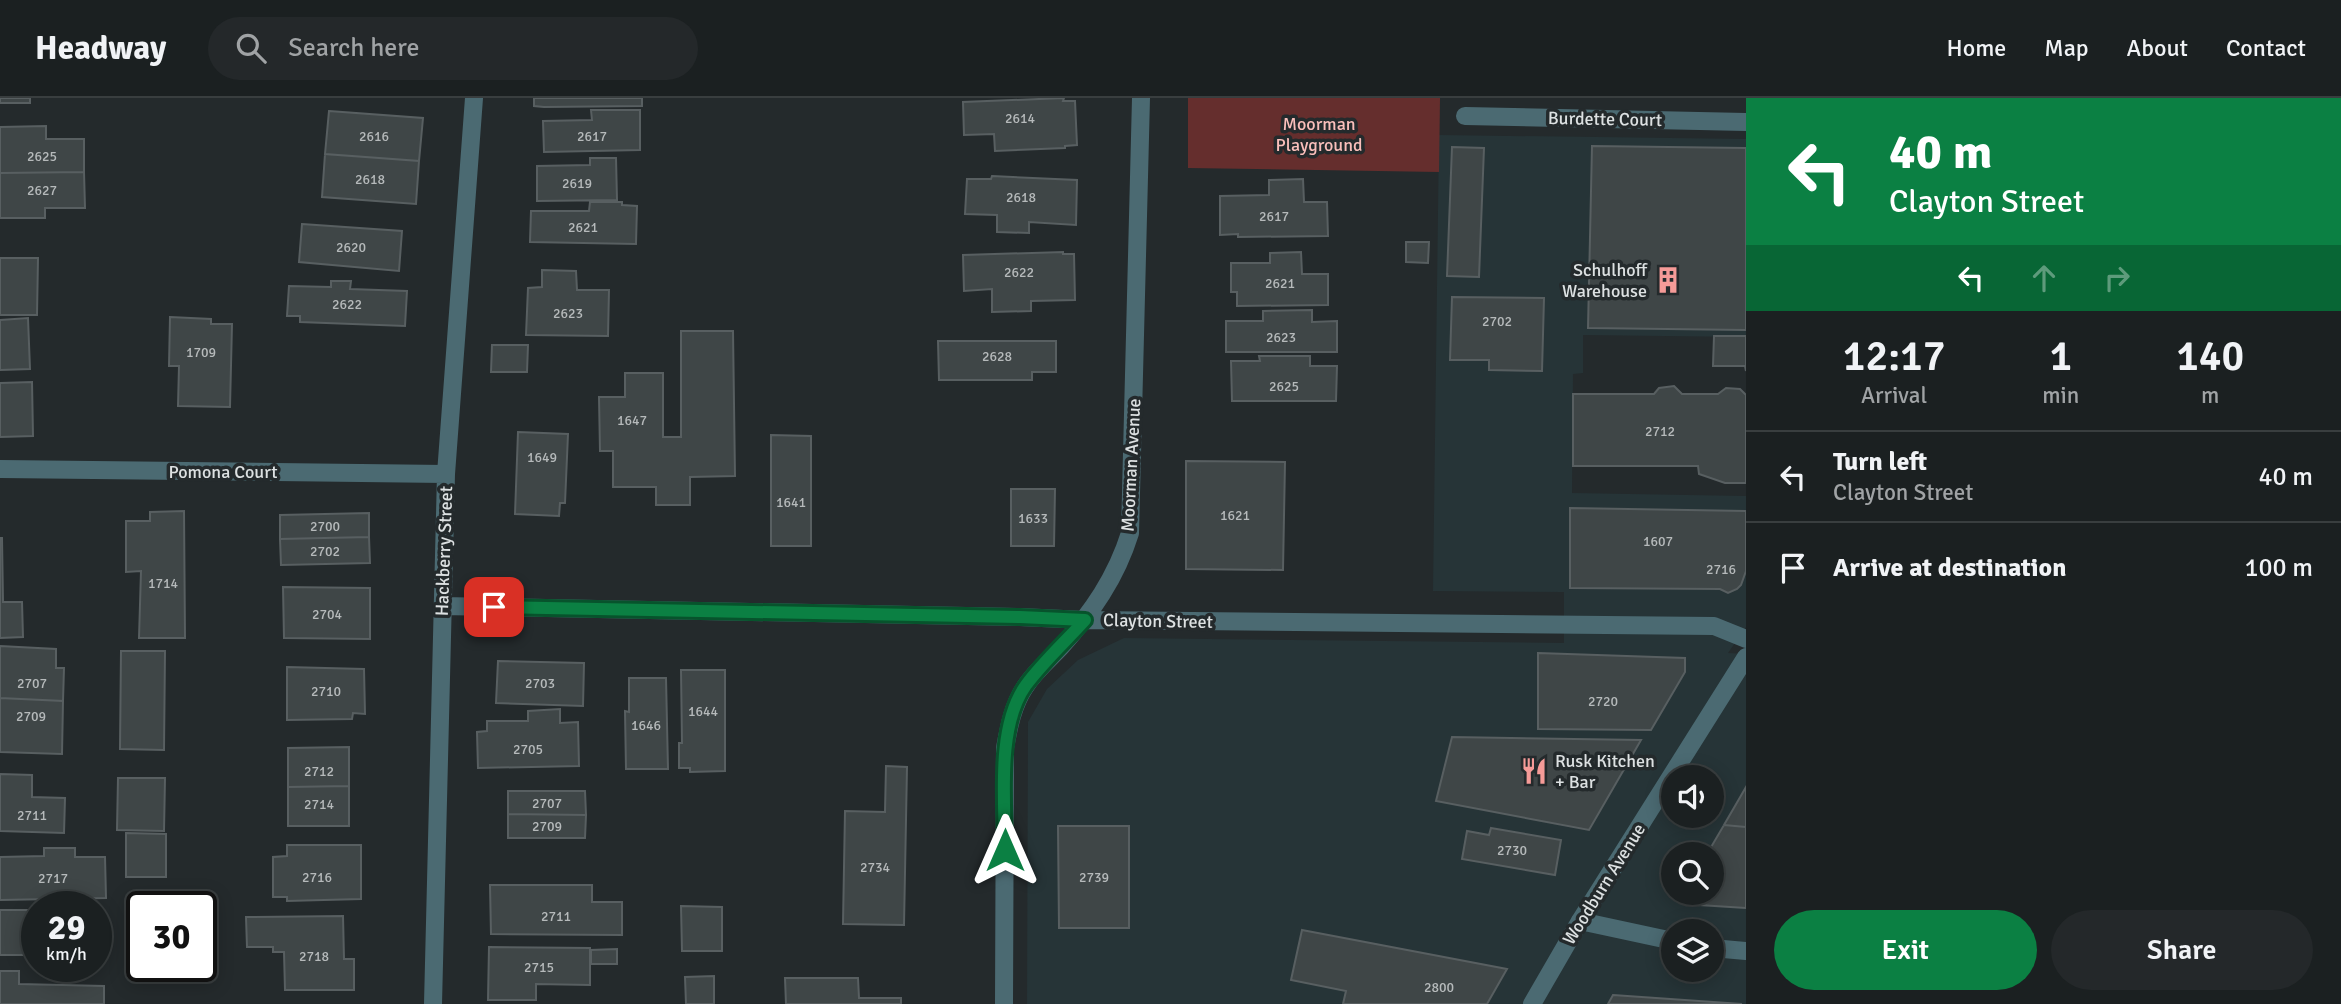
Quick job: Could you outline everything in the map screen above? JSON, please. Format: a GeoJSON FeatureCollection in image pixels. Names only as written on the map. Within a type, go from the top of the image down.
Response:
{"type":"FeatureCollection","features":[{"type":"Feature","properties":{"kind":"street","name":"Hackberry Street"},"geometry":{"type":"LineString","coordinates":[[433,1004],[446,474],[474,98]]}},
{"type":"Feature","properties":{"kind":"street","name":"Moorman Avenue"},"geometry":{"type":"LineString","coordinates":[[1004,1004],[1005,748],[1012,713],[1025,686],[1085,620],[1110,584],[1122,561],[1130,533],[1141,98]]}},
{"type":"Feature","properties":{"kind":"street","name":"Burdette Court"},"geometry":{"type":"LineString","coordinates":[[1465,116],[1746,122]]}},
{"type":"Feature","properties":{"kind":"street","name":"Pomona Court"},"geometry":{"type":"LineString","coordinates":[[0,469],[446,474]]}},
{"type":"Feature","properties":{"kind":"street","name":"Clayton Street"},"geometry":{"type":"LineString","coordinates":[[442,606],[1085,620],[1714,626],[1746,639]]}},
{"type":"Feature","properties":{"kind":"street","name":"Woodburn Avenue"},"geometry":{"type":"LineString","coordinates":[[1532,1004],[1580,921],[1746,657]]}},
{"type":"Feature","properties":{"kind":"street"},"geometry":{"type":"LineString","coordinates":[[1580,921],[1661,938]]}},
{"type":"Feature","properties":{"kind":"street"},"geometry":{"type":"LineString","coordinates":[[1724,949],[1746,951]]}},
{"type":"Feature","properties":{"kind":"shaded area"},"geometry":{"type":"Polygon","coordinates":[[[1439,135],[1746,139],[1746,337],[1583,335],[1583,373],[1573,374],[1572,493],[1746,496],[1746,627],[1728,653],[1746,654],[1746,1004],[1027,1004],[1028,722],[1047,689],[1078,660],[1124,638],[1564,643],[1564,592],[1433,591],[1439,135]]]}},
{"type":"Feature","properties":{"kind":"green space","name":"Moorman Playground"},"geometry":{"type":"Polygon","coordinates":[[[1188,98],[1440,98],[1439,172],[1188,168],[1188,98]]]}},
{"type":"Feature","properties":{"kind":"building"},"geometry":{"type":"Polygon","coordinates":[[[0,98],[30,98],[30,103],[0,103],[0,98]]]}},
{"type":"Feature","properties":{"kind":"building"},"geometry":{"type":"Polygon","coordinates":[[[534,98],[642,98],[642,106],[544,107],[534,106],[534,98]]]}},
{"type":"Feature","properties":{"kind":"building"},"geometry":{"type":"Polygon","coordinates":[[[1064,98],[1063,101],[1075,101],[1077,145],[1065,148],[995,151],[994,134],[964,135],[963,102],[1064,98]]]}},
{"type":"Feature","properties":{"kind":"building"},"geometry":{"type":"Polygon","coordinates":[[[591,110],[640,110],[640,150],[544,152],[543,121],[592,120],[591,110]]]}},
{"type":"Feature","properties":{"kind":"building"},"geometry":{"type":"Polygon","coordinates":[[[329,111],[423,118],[419,161],[325,154],[329,111]]]}},
{"type":"Feature","properties":{"kind":"building"},"geometry":{"type":"Polygon","coordinates":[[[46,126],[46,139],[84,139],[84,172],[0,173],[0,127],[46,126]]]}},
{"type":"Feature","properties":{"kind":"building","name":"Schulhoff Warehouse"},"geometry":{"type":"Polygon","coordinates":[[[1592,146],[1746,148],[1746,330],[1588,328],[1592,146]]]}},
{"type":"Feature","properties":{"kind":"building"},"geometry":{"type":"Polygon","coordinates":[[[1452,147],[1484,148],[1479,277],[1447,276],[1452,147]]]}},
{"type":"Feature","properties":{"kind":"building"},"geometry":{"type":"Polygon","coordinates":[[[325,154],[419,161],[416,204],[322,197],[325,154]]]}},
{"type":"Feature","properties":{"kind":"building"},"geometry":{"type":"Polygon","coordinates":[[[590,158],[616,158],[617,200],[537,201],[537,166],[590,165],[590,158]]]}},
{"type":"Feature","properties":{"kind":"building"},"geometry":{"type":"Polygon","coordinates":[[[84,172],[85,208],[45,208],[45,218],[0,218],[0,173],[84,172]]]}},
{"type":"Feature","properties":{"kind":"building"},"geometry":{"type":"Polygon","coordinates":[[[992,176],[1077,180],[1076,225],[1029,222],[1029,233],[997,232],[997,215],[965,214],[967,179],[991,179],[992,176]]]}},
{"type":"Feature","properties":{"kind":"building"},"geometry":{"type":"Polygon","coordinates":[[[1303,179],[1304,202],[1327,202],[1328,236],[1220,235],[1220,196],[1269,195],[1269,180],[1303,179]]]}},
{"type":"Feature","properties":{"kind":"building"},"geometry":{"type":"Polygon","coordinates":[[[590,202],[622,202],[622,205],[637,206],[636,244],[530,242],[531,211],[589,211],[590,202]]]}},
{"type":"Feature","properties":{"kind":"building"},"geometry":{"type":"Polygon","coordinates":[[[302,224],[402,231],[399,271],[299,262],[302,224]]]}},
{"type":"Feature","properties":{"kind":"building"},"geometry":{"type":"Polygon","coordinates":[[[1406,242],[1429,242],[1428,263],[1406,262],[1406,242]]]}},
{"type":"Feature","properties":{"kind":"building"},"geometry":{"type":"Polygon","coordinates":[[[1301,252],[1302,274],[1328,274],[1328,305],[1237,306],[1237,292],[1231,292],[1231,263],[1270,263],[1270,253],[1301,252]]]}},
{"type":"Feature","properties":{"kind":"building"},"geometry":{"type":"Polygon","coordinates":[[[1074,254],[1075,300],[1031,301],[1031,311],[992,312],[992,289],[964,291],[963,255],[1074,254]]]}},
{"type":"Feature","properties":{"kind":"building"},"geometry":{"type":"Polygon","coordinates":[[[0,258],[38,258],[37,315],[0,315],[0,258]]]}},
{"type":"Feature","properties":{"kind":"building"},"geometry":{"type":"Polygon","coordinates":[[[542,270],[576,271],[577,290],[609,290],[608,336],[526,335],[528,288],[542,287],[542,270]]]}},
{"type":"Feature","properties":{"kind":"building"},"geometry":{"type":"Polygon","coordinates":[[[331,281],[351,281],[350,289],[407,291],[405,326],[300,322],[300,316],[287,316],[289,286],[331,287],[331,281]]]}},
{"type":"Feature","properties":{"kind":"building"},"geometry":{"type":"Polygon","coordinates":[[[1452,297],[1544,298],[1542,371],[1489,370],[1489,360],[1450,360],[1452,297]]]}},
{"type":"Feature","properties":{"kind":"building"},"geometry":{"type":"Polygon","coordinates":[[[1312,310],[1312,322],[1337,321],[1337,352],[1226,352],[1226,321],[1263,321],[1263,311],[1312,310]]]}},
{"type":"Feature","properties":{"kind":"building"},"geometry":{"type":"Polygon","coordinates":[[[170,317],[211,319],[211,324],[232,324],[230,407],[178,406],[179,366],[169,366],[170,317]]]}},
{"type":"Feature","properties":{"kind":"building"},"geometry":{"type":"Polygon","coordinates":[[[28,318],[30,369],[0,370],[0,320],[28,318]]]}},
{"type":"Feature","properties":{"kind":"building"},"geometry":{"type":"Polygon","coordinates":[[[681,331],[733,331],[735,476],[690,477],[690,505],[656,505],[656,487],[613,487],[613,451],[600,451],[599,397],[625,397],[625,373],[663,373],[663,437],[681,437],[681,331]]]}},
{"type":"Feature","properties":{"kind":"building"},"geometry":{"type":"Polygon","coordinates":[[[1714,336],[1746,336],[1746,371],[1745,366],[1713,366],[1714,336]]]}},
{"type":"Feature","properties":{"kind":"building"},"geometry":{"type":"Polygon","coordinates":[[[938,341],[1056,341],[1056,372],[1032,372],[1032,380],[939,380],[938,341]]]}},
{"type":"Feature","properties":{"kind":"building"},"geometry":{"type":"Polygon","coordinates":[[[492,345],[528,345],[527,372],[491,372],[492,345]]]}},
{"type":"Feature","properties":{"kind":"building"},"geometry":{"type":"Polygon","coordinates":[[[1259,356],[1310,356],[1310,366],[1337,366],[1336,401],[1232,401],[1231,361],[1260,361],[1259,356]]]}},
{"type":"Feature","properties":{"kind":"building"},"geometry":{"type":"Polygon","coordinates":[[[32,382],[33,436],[0,437],[0,383],[32,382]]]}},
{"type":"Feature","properties":{"kind":"building"},"geometry":{"type":"Polygon","coordinates":[[[1674,386],[1682,394],[1718,394],[1726,388],[1740,389],[1746,395],[1746,483],[1725,483],[1699,474],[1698,466],[1573,466],[1573,394],[1654,394],[1659,388],[1674,386]]]}},
{"type":"Feature","properties":{"kind":"building"},"geometry":{"type":"Polygon","coordinates":[[[518,432],[568,434],[565,503],[560,503],[559,516],[515,514],[518,432]]]}},
{"type":"Feature","properties":{"kind":"building"},"geometry":{"type":"Polygon","coordinates":[[[771,435],[811,436],[811,546],[771,546],[771,435]]]}},
{"type":"Feature","properties":{"kind":"building"},"geometry":{"type":"Polygon","coordinates":[[[1186,461],[1285,462],[1283,570],[1186,569],[1186,461]]]}},
{"type":"Feature","properties":{"kind":"building"},"geometry":{"type":"Polygon","coordinates":[[[1011,489],[1055,489],[1054,546],[1011,546],[1011,489]]]}},
{"type":"Feature","properties":{"kind":"building"},"geometry":{"type":"Polygon","coordinates":[[[1570,508],[1746,511],[1746,571],[1741,585],[1728,593],[1720,589],[1570,588],[1570,508]]]}},
{"type":"Feature","properties":{"kind":"building"},"geometry":{"type":"Polygon","coordinates":[[[184,511],[185,638],[139,638],[141,571],[126,572],[126,521],[150,521],[150,512],[184,511]]]}},
{"type":"Feature","properties":{"kind":"building"},"geometry":{"type":"Polygon","coordinates":[[[369,513],[369,537],[280,539],[280,515],[369,513]]]}},
{"type":"Feature","properties":{"kind":"building"},"geometry":{"type":"Polygon","coordinates":[[[369,537],[370,563],[281,565],[280,539],[369,537]]]}},
{"type":"Feature","properties":{"kind":"building"},"geometry":{"type":"Polygon","coordinates":[[[0,538],[3,602],[22,602],[23,637],[0,638],[0,538]]]}},
{"type":"Feature","properties":{"kind":"building"},"geometry":{"type":"Polygon","coordinates":[[[283,587],[370,588],[370,639],[284,638],[283,587]]]}},
{"type":"Feature","properties":{"kind":"building"},"geometry":{"type":"Polygon","coordinates":[[[0,646],[56,649],[56,668],[64,668],[63,701],[0,698],[0,646]]]}},
{"type":"Feature","properties":{"kind":"building"},"geometry":{"type":"Polygon","coordinates":[[[121,651],[165,651],[164,750],[120,749],[121,651]]]}},
{"type":"Feature","properties":{"kind":"building"},"geometry":{"type":"Polygon","coordinates":[[[1538,653],[1685,658],[1685,672],[1651,730],[1538,729],[1538,653]]]}},
{"type":"Feature","properties":{"kind":"building"},"geometry":{"type":"Polygon","coordinates":[[[498,661],[584,663],[583,706],[496,703],[498,661]]]}},
{"type":"Feature","properties":{"kind":"building"},"geometry":{"type":"Polygon","coordinates":[[[287,667],[364,669],[365,714],[353,713],[352,719],[287,720],[287,667]]]}},
{"type":"Feature","properties":{"kind":"building"},"geometry":{"type":"Polygon","coordinates":[[[681,670],[725,670],[725,771],[690,772],[690,768],[679,768],[679,743],[682,743],[681,670]]]}},
{"type":"Feature","properties":{"kind":"building"},"geometry":{"type":"Polygon","coordinates":[[[629,678],[666,678],[668,769],[626,769],[625,711],[629,712],[629,678]]]}},
{"type":"Feature","properties":{"kind":"building"},"geometry":{"type":"Polygon","coordinates":[[[0,698],[63,701],[62,754],[0,752],[0,698]]]}},
{"type":"Feature","properties":{"kind":"building"},"geometry":{"type":"Polygon","coordinates":[[[560,709],[560,723],[578,722],[579,766],[478,768],[477,732],[487,731],[487,721],[528,721],[528,711],[560,709]]]}},
{"type":"Feature","properties":{"kind":"building","name":"Rusk Kitchen + Bar"},"geometry":{"type":"Polygon","coordinates":[[[1452,737],[1641,740],[1589,830],[1436,801],[1452,737]]]}},
{"type":"Feature","properties":{"kind":"building"},"geometry":{"type":"Polygon","coordinates":[[[349,747],[349,786],[288,787],[288,748],[349,747]]]}},
{"type":"Feature","properties":{"kind":"building"},"geometry":{"type":"Polygon","coordinates":[[[886,766],[907,767],[904,925],[843,924],[845,811],[885,812],[886,766]]]}},
{"type":"Feature","properties":{"kind":"building"},"geometry":{"type":"Polygon","coordinates":[[[0,774],[32,775],[32,797],[65,798],[64,833],[0,831],[0,774]]]}},
{"type":"Feature","properties":{"kind":"building"},"geometry":{"type":"Polygon","coordinates":[[[118,778],[165,778],[164,831],[117,830],[118,778]]]}},
{"type":"Feature","properties":{"kind":"building"},"geometry":{"type":"Polygon","coordinates":[[[349,786],[349,826],[288,826],[288,787],[349,786]]]}},
{"type":"Feature","properties":{"kind":"building"},"geometry":{"type":"Polygon","coordinates":[[[1746,787],[1746,827],[1724,825],[1746,787]]]}},
{"type":"Feature","properties":{"kind":"building"},"geometry":{"type":"Polygon","coordinates":[[[508,791],[585,791],[586,815],[508,814],[508,791]]]}},
{"type":"Feature","properties":{"kind":"building"},"geometry":{"type":"Polygon","coordinates":[[[508,814],[586,815],[585,838],[508,838],[508,814]]]}},
{"type":"Feature","properties":{"kind":"building"},"geometry":{"type":"Polygon","coordinates":[[[1724,825],[1746,827],[1746,908],[1699,905],[1724,905],[1724,842],[1714,842],[1724,825]]]}},
{"type":"Feature","properties":{"kind":"building"},"geometry":{"type":"Polygon","coordinates":[[[1058,826],[1129,826],[1129,928],[1059,928],[1058,826]]]}},
{"type":"Feature","properties":{"kind":"building"},"geometry":{"type":"Polygon","coordinates":[[[1491,828],[1561,840],[1555,875],[1462,859],[1467,831],[1489,835],[1491,828]]]}},
{"type":"Feature","properties":{"kind":"building"},"geometry":{"type":"Polygon","coordinates":[[[126,833],[166,834],[166,877],[126,877],[126,833]]]}},
{"type":"Feature","properties":{"kind":"building"},"geometry":{"type":"Polygon","coordinates":[[[287,845],[361,845],[361,899],[287,901],[287,897],[273,897],[273,857],[287,856],[287,845]]]}},
{"type":"Feature","properties":{"kind":"building"},"geometry":{"type":"Polygon","coordinates":[[[44,848],[75,848],[75,857],[105,857],[106,891],[21,891],[21,900],[0,900],[0,857],[44,856],[44,848]]]}},
{"type":"Feature","properties":{"kind":"building"},"geometry":{"type":"Polygon","coordinates":[[[490,885],[592,885],[592,902],[622,902],[622,935],[491,934],[490,885]]]}},
{"type":"Feature","properties":{"kind":"building"},"geometry":{"type":"Polygon","coordinates":[[[681,906],[722,907],[722,951],[682,951],[681,906]]]}},
{"type":"Feature","properties":{"kind":"building"},"geometry":{"type":"Polygon","coordinates":[[[0,910],[21,910],[21,955],[0,955],[0,910]]]}},
{"type":"Feature","properties":{"kind":"building"},"geometry":{"type":"Polygon","coordinates":[[[343,916],[344,959],[354,959],[354,990],[285,990],[284,952],[273,952],[273,947],[247,947],[246,917],[343,916]]]}},
{"type":"Feature","properties":{"kind":"building"},"geometry":{"type":"Polygon","coordinates":[[[1302,930],[1507,969],[1487,1004],[1343,1004],[1346,991],[1291,980],[1302,930]]]}},
{"type":"Feature","properties":{"kind":"building"},"geometry":{"type":"Polygon","coordinates":[[[489,947],[590,948],[590,985],[536,984],[536,1000],[488,1000],[489,947]]]}},
{"type":"Feature","properties":{"kind":"building"},"geometry":{"type":"Polygon","coordinates":[[[617,949],[617,964],[591,964],[591,950],[617,949]]]}},
{"type":"Feature","properties":{"kind":"building"},"geometry":{"type":"Polygon","coordinates":[[[0,971],[19,971],[19,984],[104,986],[104,1004],[0,1004],[0,971]]]}},
{"type":"Feature","properties":{"kind":"building"},"geometry":{"type":"Polygon","coordinates":[[[714,976],[714,1004],[686,1004],[685,977],[714,976]]]}},
{"type":"Feature","properties":{"kind":"building"},"geometry":{"type":"Polygon","coordinates":[[[785,978],[858,978],[859,998],[901,998],[901,1004],[786,1004],[785,978]]]}},
{"type":"Feature","properties":{"kind":"building"},"geometry":{"type":"Polygon","coordinates":[[[1613,995],[1742,1004],[1608,1004],[1613,995]]]}},
{"type":"Feature","properties":{"kind":"place","name":"Schulhoff Warehouse"},"geometry":{"type":"Point","coordinates":[1668,280]}},
{"type":"Feature","properties":{"kind":"place","name":"Rusk Kitchen + Bar"},"geometry":{"type":"Point","coordinates":[1534,771]}},
{"type":"Feature","properties":{"kind":"route"},"geometry":{"type":"LineString","coordinates":[[494,607],[1085,620],[1025,686],[1012,713],[1005,748],[1005,850]]}}]}
